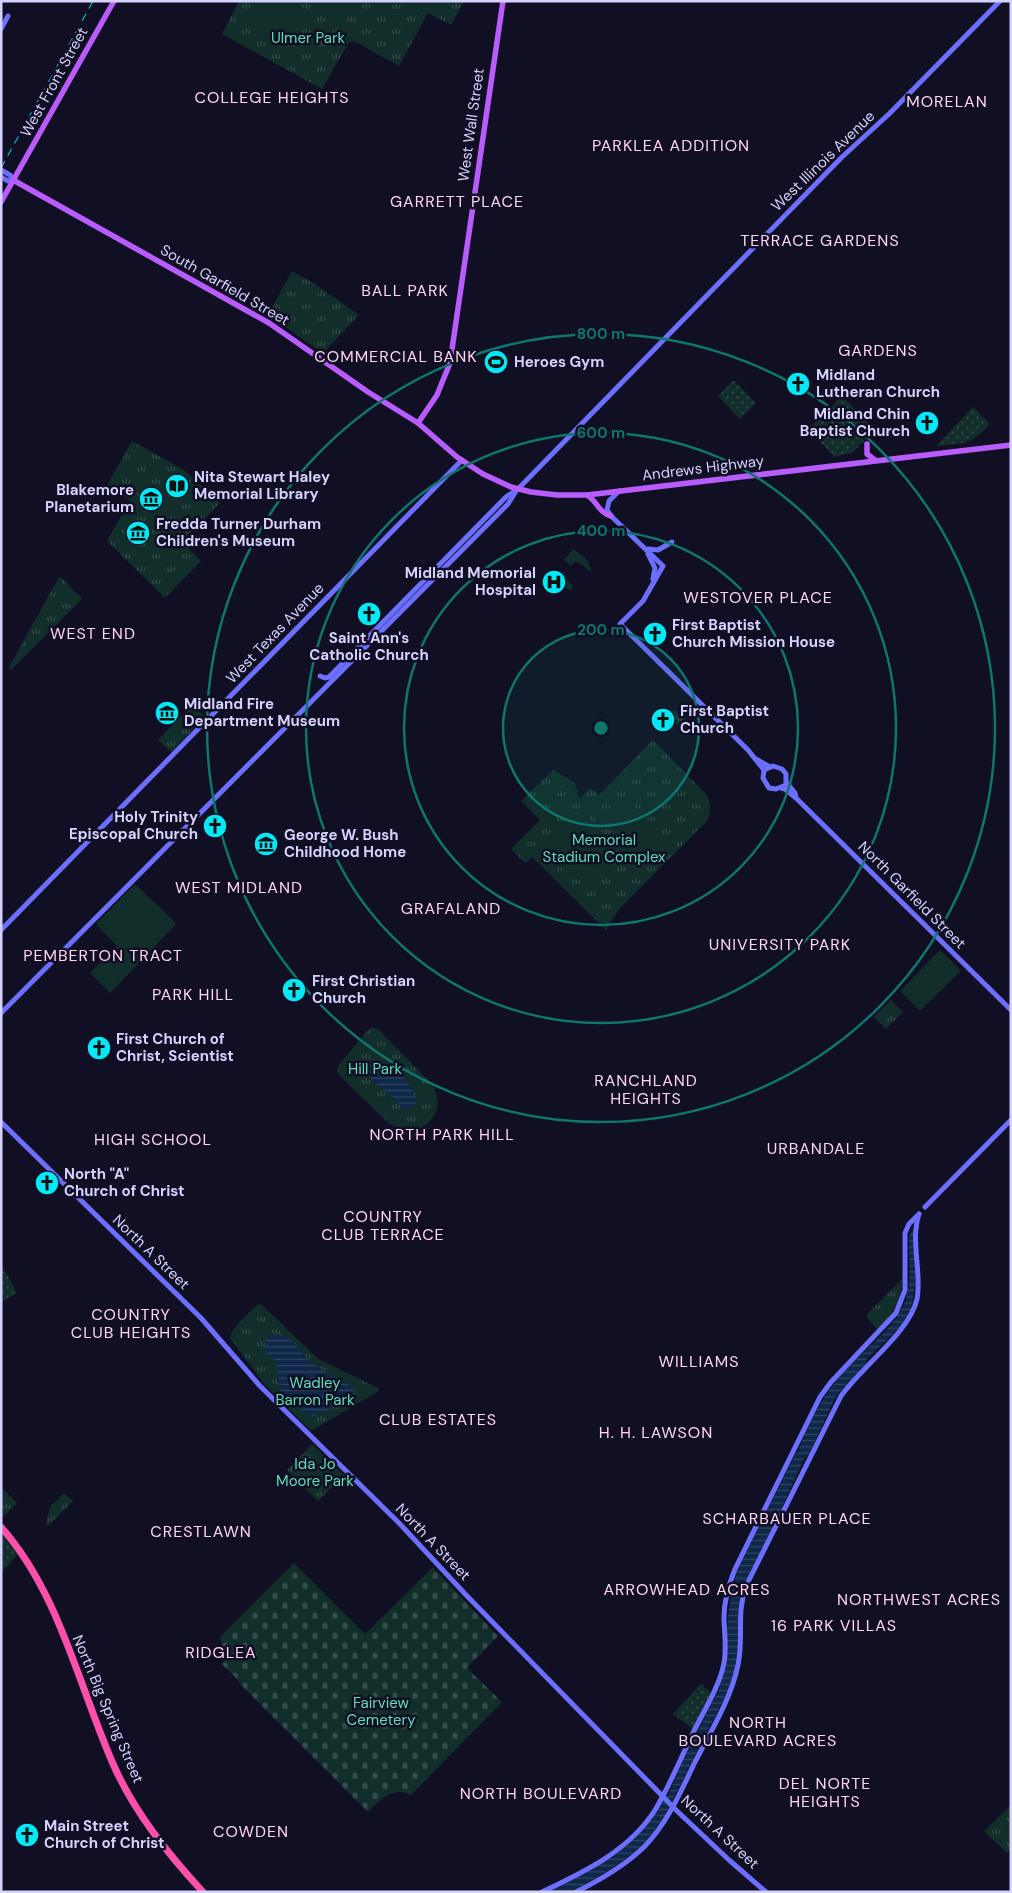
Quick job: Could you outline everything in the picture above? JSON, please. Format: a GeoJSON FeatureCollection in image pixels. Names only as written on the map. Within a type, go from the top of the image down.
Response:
{"type":"FeatureCollection","features":[{"type":"Feature","properties":{"kind":"highway","name":"North Big Spring Street"},"geometry":{"type":"LineString","coordinates":[[1,1527],[23,1554],[38,1579],[58,1624],[110,1757],[138,1811],[174,1861],[204,1892]]}},
{"type":"Feature","properties":{"kind":"main road","name":"West Front Street"},"geometry":{"type":"LineString","coordinates":[[1,202],[114,1]]}},
{"type":"Feature","properties":{"kind":"main road","name":"West Wall Street"},"geometry":{"type":"LineString","coordinates":[[418,423],[437,395],[450,363],[502,1]]}},
{"type":"Feature","properties":{"kind":"main road","name":"West Illinois Avenue"},"geometry":{"type":"LineString","coordinates":[[1,1013],[438,576],[508,504],[518,489],[829,171],[889,114],[1000,1]]}},
{"type":"Feature","properties":{"kind":"main road"},"geometry":{"type":"LineString","coordinates":[[1,28],[8,16]]}},
{"type":"Feature","properties":{"kind":"main road","name":"South Garfield Street"},"geometry":{"type":"LineString","coordinates":[[1,170],[10,175],[13,180],[268,322],[368,392],[418,423]]}},
{"type":"Feature","properties":{"kind":"main road","name":"South Garfield Street"},"geometry":{"type":"LineString","coordinates":[[1,177],[8,181],[13,180]]}},
{"type":"Feature","properties":{"kind":"main road","name":"Andrews Highway"},"geometry":{"type":"LineString","coordinates":[[418,423],[462,460],[491,478],[518,489],[550,495],[587,495],[1011,445]]}},
{"type":"Feature","properties":{"kind":"main road"},"geometry":{"type":"LineString","coordinates":[[867,444],[867,454],[876,460]]}},
{"type":"Feature","properties":{"kind":"main road","name":"West Texas Avenue"},"geometry":{"type":"LineString","coordinates":[[1,930],[462,460]]}},
{"type":"Feature","properties":{"kind":"main road","name":"West Illinois Avenue"},"geometry":{"type":"LineString","coordinates":[[320,676],[329,677],[506,497],[518,489]]}},
{"type":"Feature","properties":{"kind":"main road"},"geometry":{"type":"LineString","coordinates":[[619,491],[607,505],[607,510],[663,566],[642,601],[620,624],[756,759],[764,770],[763,778],[767,785],[773,789],[785,789],[796,798]]}},
{"type":"Feature","properties":{"kind":"main road"},"geometry":{"type":"LineString","coordinates":[[587,495],[594,499],[605,514],[611,516]]}},
{"type":"Feature","properties":{"kind":"main road"},"geometry":{"type":"LineString","coordinates":[[644,547],[656,551],[672,542]]}},
{"type":"Feature","properties":{"kind":"main road"},"geometry":{"type":"LineString","coordinates":[[644,547],[655,568],[653,583]]}},
{"type":"Feature","properties":{"kind":"main road"},"geometry":{"type":"LineString","coordinates":[[756,759],[770,767]]}},
{"type":"Feature","properties":{"kind":"main road"},"geometry":{"type":"LineString","coordinates":[[764,770],[776,766],[785,771],[786,783],[781,788]]}},
{"type":"Feature","properties":{"kind":"main road"},"geometry":{"type":"LineString","coordinates":[[786,783],[795,793],[796,798]]}},
{"type":"Feature","properties":{"kind":"main road","name":"North Garfield Street"},"geometry":{"type":"LineString","coordinates":[[796,798],[1011,1010]]}},
{"type":"Feature","properties":{"kind":"main road"},"geometry":{"type":"LineString","coordinates":[[926,1207],[1011,1120]]}},
{"type":"Feature","properties":{"kind":"main road","name":"North A Street"},"geometry":{"type":"LineString","coordinates":[[1,1122],[201,1318],[260,1386],[400,1524],[503,1634],[673,1806],[729,1860],[766,1892]]}},
{"type":"Feature","properties":{"kind":"main road"},"geometry":{"type":"LineString","coordinates":[[542,1892],[586,1870],[629,1841],[649,1818],[663,1794],[714,1691],[723,1668],[726,1650],[725,1611],[735,1569],[820,1396],[830,1382],[889,1322],[899,1308],[905,1290],[905,1233],[909,1224],[919,1214],[916,1231],[917,1294],[913,1312],[901,1330],[856,1376],[840,1396],[746,1586],[740,1610],[740,1651],[734,1681],[673,1806],[657,1833],[637,1854],[576,1892]]}},
{"type":"Feature","properties":{"kind":"green space","name":"Ulmer Park"},"geometry":{"type":"Polygon","coordinates":[[[239,1],[464,1],[451,25],[428,13],[399,66],[354,41],[349,42],[322,89],[222,34],[239,1]]]}},
{"type":"Feature","properties":{"kind":"green space"},"geometry":{"type":"Polygon","coordinates":[[[268,1],[285,1],[306,9],[283,44],[249,24],[268,1]]]}},
{"type":"Feature","properties":{"kind":"green space"},"geometry":{"type":"Polygon","coordinates":[[[325,1],[353,1],[341,19],[331,12],[325,1]]]}},
{"type":"Feature","properties":{"kind":"green space"},"geometry":{"type":"Polygon","coordinates":[[[413,1],[447,1],[438,6],[425,8],[412,4],[413,1]]]}},
{"type":"Feature","properties":{"kind":"green space"},"geometry":{"type":"Polygon","coordinates":[[[292,271],[315,284],[359,315],[324,352],[321,352],[270,316],[269,313],[292,271]]]}},
{"type":"Feature","properties":{"kind":"green space"},"geometry":{"type":"Polygon","coordinates":[[[734,380],[756,403],[740,419],[718,396],[734,380]]]}},
{"type":"Feature","properties":{"kind":"green space"},"geometry":{"type":"Polygon","coordinates":[[[842,396],[876,429],[853,452],[835,457],[808,430],[842,396]]]}},
{"type":"Feature","properties":{"kind":"green space"},"geometry":{"type":"Polygon","coordinates":[[[973,407],[990,424],[971,440],[936,446],[973,407]]]}},
{"type":"Feature","properties":{"kind":"green space"},"geometry":{"type":"Polygon","coordinates":[[[132,441],[184,470],[220,503],[182,542],[201,561],[165,598],[107,541],[130,500],[106,487],[132,441]]]}},
{"type":"Feature","properties":{"kind":"green space"},"geometry":{"type":"Polygon","coordinates":[[[573,549],[588,561],[591,572],[580,563],[575,562],[571,566],[564,560],[573,549]]]}},
{"type":"Feature","properties":{"kind":"green space"},"geometry":{"type":"Polygon","coordinates":[[[564,572],[573,586],[571,591],[556,580],[564,572]]]}},
{"type":"Feature","properties":{"kind":"green space"},"geometry":{"type":"Polygon","coordinates":[[[59,577],[82,599],[11,670],[9,667],[59,577]]]}},
{"type":"Feature","properties":{"kind":"green space"},"geometry":{"type":"Polygon","coordinates":[[[192,705],[205,717],[171,752],[158,740],[192,705]]]}},
{"type":"Feature","properties":{"kind":"green space"},"geometry":{"type":"Polygon","coordinates":[[[675,710],[692,726],[683,736],[681,733],[683,731],[669,717],[675,710]]]}},
{"type":"Feature","properties":{"kind":"green space","name":"Memorial Stadium Complex"},"geometry":{"type":"Polygon","coordinates":[[[653,740],[705,793],[709,800],[710,811],[705,823],[619,909],[606,930],[532,857],[525,863],[511,849],[540,820],[521,801],[554,769],[576,785],[575,787],[579,791],[577,794],[580,798],[589,789],[594,790],[599,795],[653,740]]]}},
{"type":"Feature","properties":{"kind":"green space"},"geometry":{"type":"Polygon","coordinates":[[[627,799],[665,837],[648,854],[610,815],[627,799]]]}},
{"type":"Feature","properties":{"kind":"green space"},"geometry":{"type":"Polygon","coordinates":[[[582,815],[587,815],[622,854],[600,875],[584,881],[568,874],[546,853],[582,815]]]}},
{"type":"Feature","properties":{"kind":"green space"},"geometry":{"type":"Polygon","coordinates":[[[135,884],[175,922],[175,925],[110,993],[90,973],[117,946],[96,924],[135,884]]]}},
{"type":"Feature","properties":{"kind":"green space"},"geometry":{"type":"Polygon","coordinates":[[[940,950],[961,971],[920,1011],[900,991],[940,950]]]}},
{"type":"Feature","properties":{"kind":"green space"},"geometry":{"type":"Polygon","coordinates":[[[891,1000],[903,1012],[886,1029],[874,1017],[891,1000]]]}},
{"type":"Feature","properties":{"kind":"green space","name":"Hill Park"},"geometry":{"type":"Polygon","coordinates":[[[372,1027],[378,1029],[433,1085],[438,1104],[436,1113],[421,1128],[413,1131],[396,1127],[381,1116],[337,1071],[338,1066],[372,1027]]]}},
{"type":"Feature","properties":{"kind":"green space"},"geometry":{"type":"Polygon","coordinates":[[[1,1264],[17,1293],[1,1302],[1,1264]]]}},
{"type":"Feature","properties":{"kind":"green space"},"geometry":{"type":"Polygon","coordinates":[[[902,1279],[898,1301],[878,1330],[867,1318],[867,1314],[902,1279]]]}},
{"type":"Feature","properties":{"kind":"green space","name":"Wadley Barron Park"},"geometry":{"type":"Polygon","coordinates":[[[261,1304],[318,1359],[378,1388],[379,1391],[311,1431],[265,1385],[230,1338],[234,1329],[242,1320],[257,1305],[261,1304]]]}},
{"type":"Feature","properties":{"kind":"green space","name":"Ida Jo Moore Park"},"geometry":{"type":"Polygon","coordinates":[[[312,1444],[344,1475],[318,1501],[287,1470],[312,1444]]]}},
{"type":"Feature","properties":{"kind":"green space"},"geometry":{"type":"Polygon","coordinates":[[[1,1487],[17,1503],[1,1519],[1,1487]]]}},
{"type":"Feature","properties":{"kind":"green space"},"geometry":{"type":"Polygon","coordinates":[[[64,1493],[73,1501],[48,1526],[46,1524],[50,1507],[64,1493]]]}},
{"type":"Feature","properties":{"kind":"green space"},"geometry":{"type":"Polygon","coordinates":[[[1,1533],[18,1554],[1,1573],[1,1533]]]}},
{"type":"Feature","properties":{"kind":"green space","name":"Fairview Cemetery"},"geometry":{"type":"Polygon","coordinates":[[[294,1563],[365,1634],[433,1567],[498,1636],[467,1668],[502,1702],[411,1795],[398,1792],[392,1793],[387,1795],[368,1812],[222,1664],[225,1658],[220,1637],[294,1563]]]}},
{"type":"Feature","properties":{"kind":"green space"},"geometry":{"type":"Polygon","coordinates":[[[701,1684],[711,1692],[693,1729],[673,1714],[701,1684]]]}},
{"type":"Feature","properties":{"kind":"green space"},"geometry":{"type":"Polygon","coordinates":[[[1011,1805],[1011,1849],[1007,1853],[984,1831],[1011,1805]]]}},
{"type":"Feature","properties":{"kind":"water"},"geometry":{"type":"Polygon","coordinates":[[[373,1059],[397,1071],[405,1079],[416,1098],[416,1104],[413,1107],[402,1107],[373,1081],[367,1070],[368,1064],[373,1059]]]}},
{"type":"Feature","properties":{"kind":"water"},"geometry":{"type":"Polygon","coordinates":[[[913,1229],[915,1230],[915,1286],[911,1310],[901,1326],[866,1360],[867,1362],[836,1396],[810,1452],[804,1459],[743,1592],[738,1611],[736,1668],[728,1691],[663,1819],[638,1850],[612,1868],[572,1892],[549,1892],[614,1856],[640,1833],[667,1796],[720,1687],[731,1594],[740,1564],[822,1401],[846,1370],[891,1325],[904,1304],[909,1279],[909,1236],[913,1229]]]}},
{"type":"Feature","properties":{"kind":"water"},"geometry":{"type":"Polygon","coordinates":[[[281,1334],[292,1341],[311,1363],[355,1389],[354,1393],[330,1409],[313,1416],[304,1413],[280,1390],[276,1361],[264,1352],[266,1338],[281,1334]]]}},
{"type":"Feature","properties":{"kind":"waterway"},"geometry":{"type":"LineString","coordinates":[[395,1071],[409,1057]]}},
{"type":"Feature","properties":{"kind":"waterway"},"geometry":{"type":"LineString","coordinates":[[378,1114],[395,1097]]}},
{"type":"Feature","properties":{"kind":"waterway"},"geometry":{"type":"LineString","coordinates":[[416,1101],[423,1101]]}},
{"type":"Feature","properties":{"kind":"waterway"},"geometry":{"type":"LineString","coordinates":[[388,1125],[403,1107]]}},
{"type":"Feature","properties":{"kind":"waterway"},"geometry":{"type":"LineString","coordinates":[[396,1128],[401,1121]]}},
{"type":"Feature","properties":{"kind":"waterway"},"geometry":{"type":"LineString","coordinates":[[342,1380],[346,1373]]}},
{"type":"Feature","properties":{"kind":"waterway"},"geometry":{"type":"LineString","coordinates":[[308,1426],[311,1416]]}},
{"type":"Feature","properties":{"kind":"railway"},"geometry":{"type":"LineString","coordinates":[[1,168],[93,1]]}},
{"type":"Feature","properties":{"kind":"place","name":"Heroes Gym"},"geometry":{"type":"Point","coordinates":[496,362]}},
{"type":"Feature","properties":{"kind":"place","name":"Midland Lutheran Church"},"geometry":{"type":"Point","coordinates":[798,384]}},
{"type":"Feature","properties":{"kind":"place","name":"Midland Chin Baptist Church"},"geometry":{"type":"Point","coordinates":[927,423]}},
{"type":"Feature","properties":{"kind":"place","name":"Nita Stewart Haley Memorial Library"},"geometry":{"type":"Point","coordinates":[177,486]}},
{"type":"Feature","properties":{"kind":"place","name":"Blakemore Planetarium"},"geometry":{"type":"Point","coordinates":[151,499]}},
{"type":"Feature","properties":{"kind":"place","name":"Fredda Turner Durham Children's Museum"},"geometry":{"type":"Point","coordinates":[138,533]}},
{"type":"Feature","properties":{"kind":"place","name":"Midland Memorial Hospital"},"geometry":{"type":"Point","coordinates":[554,582]}},
{"type":"Feature","properties":{"kind":"place","name":"Saint Ann's Catholic Church"},"geometry":{"type":"Point","coordinates":[369,614]}},
{"type":"Feature","properties":{"kind":"place","name":"First Baptist Church Mission House"},"geometry":{"type":"Point","coordinates":[655,634]}},
{"type":"Feature","properties":{"kind":"place","name":"Midland Fire Department Museum"},"geometry":{"type":"Point","coordinates":[167,713]}},
{"type":"Feature","properties":{"kind":"place","name":"First Baptist Church"},"geometry":{"type":"Point","coordinates":[663,720]}},
{"type":"Feature","properties":{"kind":"place","name":"Holy Trinity Episcopal Church"},"geometry":{"type":"Point","coordinates":[215,826]}},
{"type":"Feature","properties":{"kind":"place","name":"George W. Bush Childhood Home"},"geometry":{"type":"Point","coordinates":[266,844]}},
{"type":"Feature","properties":{"kind":"place","name":"First Christian Church"},"geometry":{"type":"Point","coordinates":[294,990]}},
{"type":"Feature","properties":{"kind":"place","name":"First Church of Christ, Scientist"},"geometry":{"type":"Point","coordinates":[99,1048]}},
{"type":"Feature","properties":{"kind":"place","name":"North \"A\" Church of Christ"},"geometry":{"type":"Point","coordinates":[47,1183]}},
{"type":"Feature","properties":{"kind":"place","name":"Main Street Church of Christ"},"geometry":{"type":"Point","coordinates":[27,1835]}},
{"type":"Feature","properties":{"kind":"district","name":"COLLEGE HEIGHTS"},"geometry":{"type":"Point","coordinates":[272,97]}},
{"type":"Feature","properties":{"kind":"district","name":"MORELAN"},"geometry":{"type":"Point","coordinates":[947,101]}},
{"type":"Feature","properties":{"kind":"district","name":"PARKLEA ADDITION"},"geometry":{"type":"Point","coordinates":[671,145]}},
{"type":"Feature","properties":{"kind":"district","name":"GARRETT PLACE"},"geometry":{"type":"Point","coordinates":[457,201]}},
{"type":"Feature","properties":{"kind":"district","name":"TERRACE GARDENS"},"geometry":{"type":"Point","coordinates":[820,240]}},
{"type":"Feature","properties":{"kind":"district","name":"BALL PARK"},"geometry":{"type":"Point","coordinates":[405,290]}},
{"type":"Feature","properties":{"kind":"district","name":"GARDENS"},"geometry":{"type":"Point","coordinates":[878,350]}},
{"type":"Feature","properties":{"kind":"district","name":"COMMERCIAL BANK"},"geometry":{"type":"Point","coordinates":[396,356]}},
{"type":"Feature","properties":{"kind":"district","name":"WESTOVER PLACE"},"geometry":{"type":"Point","coordinates":[758,597]}},
{"type":"Feature","properties":{"kind":"district","name":"WEST END"},"geometry":{"type":"Point","coordinates":[93,633]}},
{"type":"Feature","properties":{"kind":"district","name":"WEST MIDLAND"},"geometry":{"type":"Point","coordinates":[239,887]}},
{"type":"Feature","properties":{"kind":"district","name":"GRAFALAND"},"geometry":{"type":"Point","coordinates":[451,908]}},
{"type":"Feature","properties":{"kind":"district","name":"UNIVERSITY PARK"},"geometry":{"type":"Point","coordinates":[780,944]}},
{"type":"Feature","properties":{"kind":"district","name":"PEMBERTON TRACT"},"geometry":{"type":"Point","coordinates":[103,955]}},
{"type":"Feature","properties":{"kind":"district","name":"PARK HILL"},"geometry":{"type":"Point","coordinates":[193,994]}},
{"type":"Feature","properties":{"kind":"district","name":"RANCHLAND HEIGHTS"},"geometry":{"type":"Point","coordinates":[646,1089]}},
{"type":"Feature","properties":{"kind":"district","name":"NORTH PARK HILL"},"geometry":{"type":"Point","coordinates":[442,1134]}},
{"type":"Feature","properties":{"kind":"district","name":"HIGH SCHOOL"},"geometry":{"type":"Point","coordinates":[153,1139]}},
{"type":"Feature","properties":{"kind":"district","name":"URBANDALE"},"geometry":{"type":"Point","coordinates":[816,1148]}},
{"type":"Feature","properties":{"kind":"district","name":"COUNTRY CLUB TERRACE"},"geometry":{"type":"Point","coordinates":[383,1225]}},
{"type":"Feature","properties":{"kind":"district","name":"COUNTRY CLUB HEIGHTS"},"geometry":{"type":"Point","coordinates":[131,1323]}},
{"type":"Feature","properties":{"kind":"district","name":"WILLIAMS"},"geometry":{"type":"Point","coordinates":[699,1361]}},
{"type":"Feature","properties":{"kind":"district","name":"CLUB ESTATES"},"geometry":{"type":"Point","coordinates":[438,1419]}},
{"type":"Feature","properties":{"kind":"district","name":"H. H. LAWSON"},"geometry":{"type":"Point","coordinates":[656,1432]}},
{"type":"Feature","properties":{"kind":"district","name":"SCHARBAUER PLACE"},"geometry":{"type":"Point","coordinates":[787,1518]}},
{"type":"Feature","properties":{"kind":"district","name":"CRESTLAWN"},"geometry":{"type":"Point","coordinates":[201,1531]}},
{"type":"Feature","properties":{"kind":"district","name":"ARROWHEAD ACRES"},"geometry":{"type":"Point","coordinates":[687,1589]}},
{"type":"Feature","properties":{"kind":"district","name":"NORTHWEST ACRES"},"geometry":{"type":"Point","coordinates":[919,1599]}},
{"type":"Feature","properties":{"kind":"district","name":"16 PARK VILLAS"},"geometry":{"type":"Point","coordinates":[834,1625]}},
{"type":"Feature","properties":{"kind":"district","name":"RIDGLEA"},"geometry":{"type":"Point","coordinates":[221,1652]}},
{"type":"Feature","properties":{"kind":"district","name":"NORTH BOULEVARD ACRES"},"geometry":{"type":"Point","coordinates":[758,1731]}},
{"type":"Feature","properties":{"kind":"district","name":"DEL NORTE HEIGHTS"},"geometry":{"type":"Point","coordinates":[825,1792]}},
{"type":"Feature","properties":{"kind":"district","name":"NORTH BOULEVARD"},"geometry":{"type":"Point","coordinates":[541,1793]}},
{"type":"Feature","properties":{"kind":"district","name":"COWDEN"},"geometry":{"type":"Point","coordinates":[251,1831]}}]}
